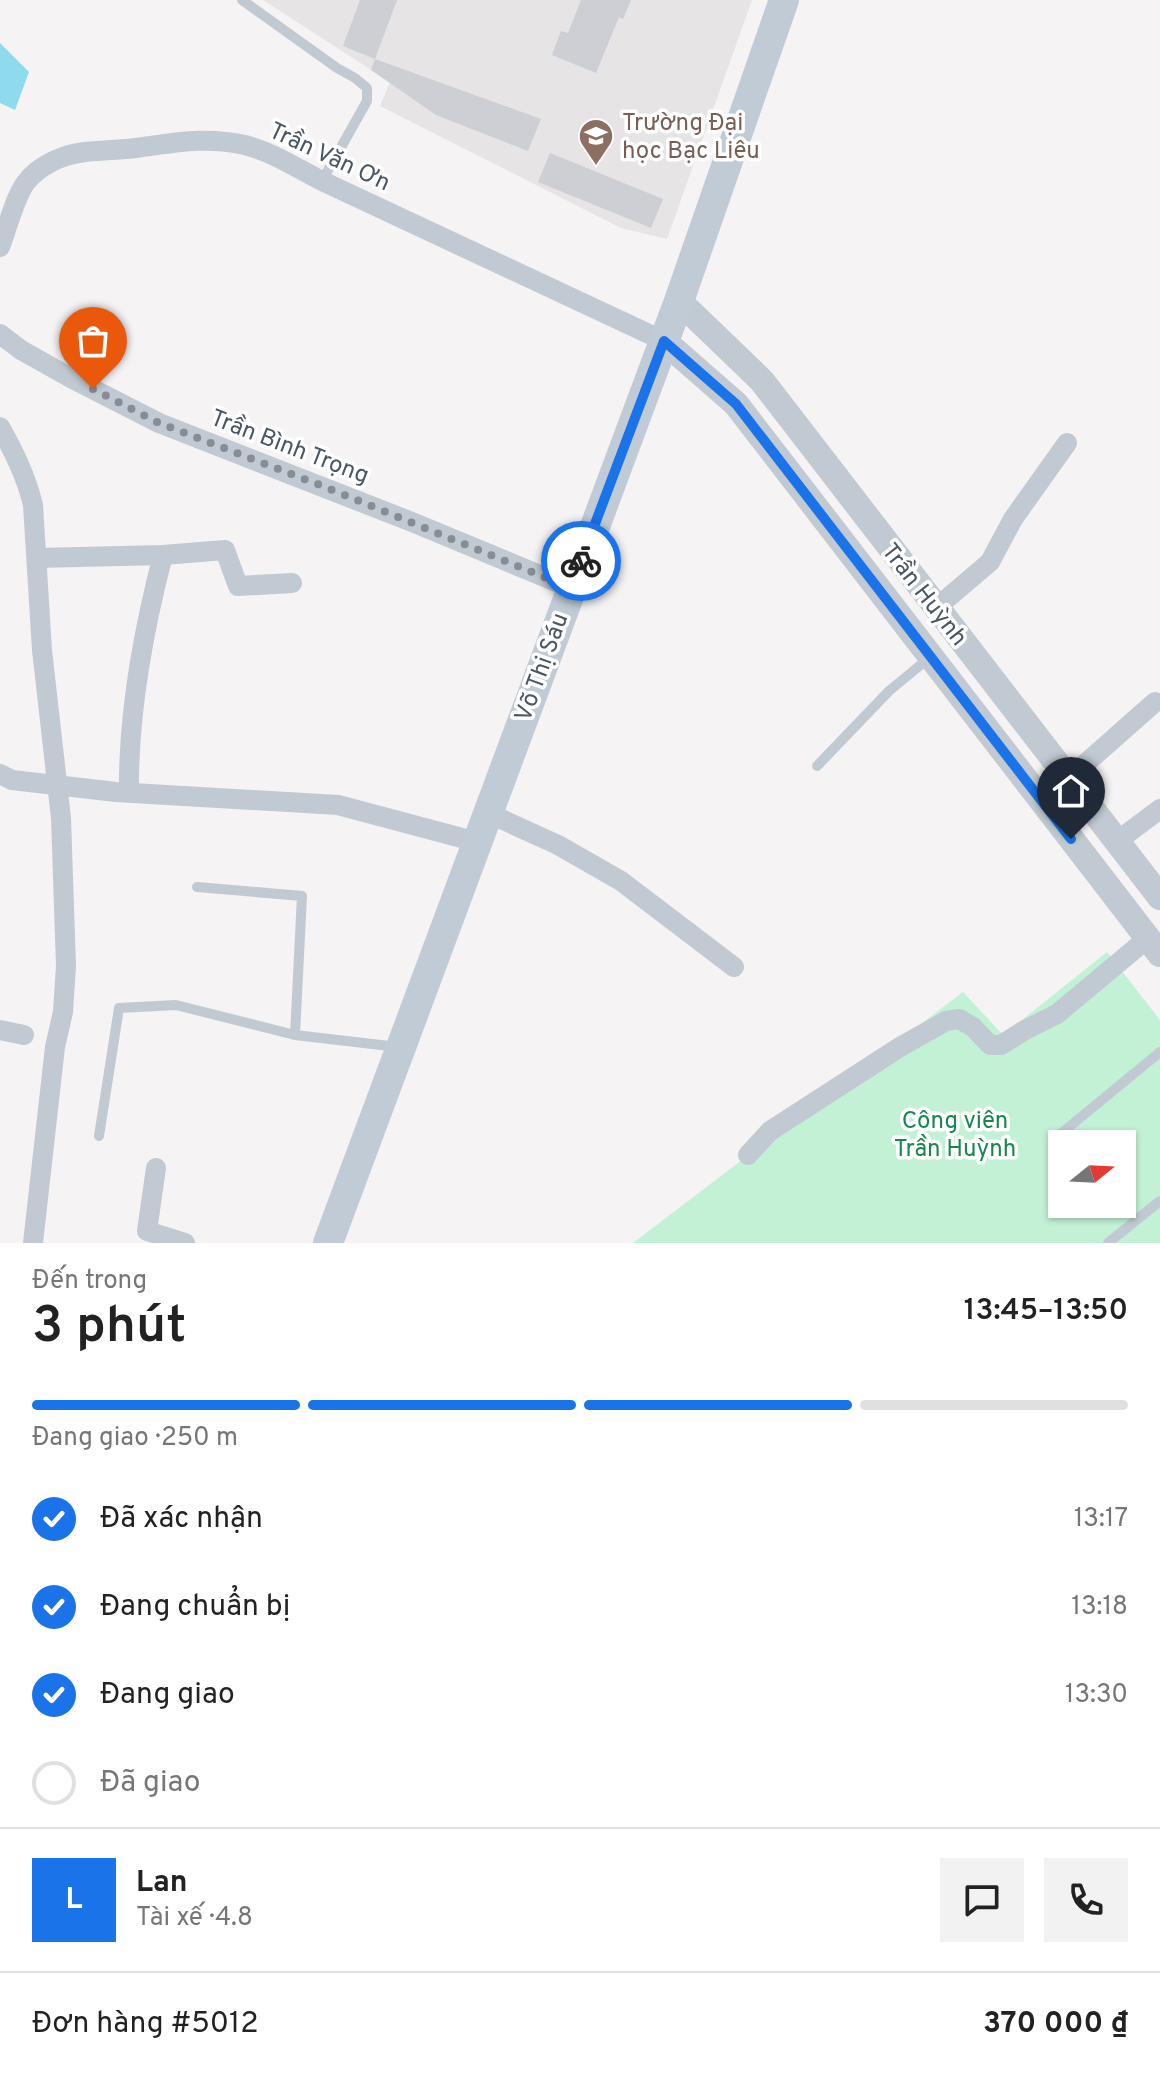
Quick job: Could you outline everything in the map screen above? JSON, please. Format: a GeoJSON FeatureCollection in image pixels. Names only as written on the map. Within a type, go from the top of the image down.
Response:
{"type":"FeatureCollection","features":[{"type":"Feature","properties":{"kind":"main road","name":"Võ Thị Sáu"},"geometry":{"type":"LineString","coordinates":[[328,1243],[679,301],[784,0]]}},
{"type":"Feature","properties":{"kind":"street","name":"Trần Văn Ơn"},"geometry":{"type":"LineString","coordinates":[[0,247],[27,180],[64,156],[174,141],[217,141],[272,155],[664,341]]}},
{"type":"Feature","properties":{"kind":"street","name":"Trần Huỳnh"},"geometry":{"type":"LineString","coordinates":[[679,301],[762,381],[1160,897]]}},
{"type":"Feature","properties":{"kind":"street","name":"Trần Bình Trọng"},"geometry":{"type":"LineString","coordinates":[[0,334],[21,350],[71,378],[159,423],[571,588]]}},
{"type":"Feature","properties":{"kind":"street","name":"Trần Huỳnh"},"geometry":{"type":"LineString","coordinates":[[664,341],[736,404],[1154,946]]}},
{"type":"Feature","properties":{"kind":"street"},"geometry":{"type":"LineString","coordinates":[[0,427],[28,483],[33,505],[42,650],[58,786],[66,966],[63,1012],[55,1047],[33,1243]]}},
{"type":"Feature","properties":{"kind":"street"},"geometry":{"type":"LineString","coordinates":[[936,608],[990,562],[1013,519],[1067,443]]}},
{"type":"Feature","properties":{"kind":"street"},"geometry":{"type":"LineString","coordinates":[[37,558],[225,550],[238,586],[292,583]]}},
{"type":"Feature","properties":{"kind":"street"},"geometry":{"type":"LineString","coordinates":[[129,792],[129,752],[140,666],[149,608],[163,555]]}},
{"type":"Feature","properties":{"kind":"street"},"geometry":{"type":"LineString","coordinates":[[1068,779],[1155,702]]}},
{"type":"Feature","properties":{"kind":"street"},"geometry":{"type":"LineString","coordinates":[[0,774],[12,780],[58,786],[338,805],[477,842]]}},
{"type":"Feature","properties":{"kind":"street"},"geometry":{"type":"LineString","coordinates":[[1089,862],[1160,809]]}},
{"type":"Feature","properties":{"kind":"street"},"geometry":{"type":"LineString","coordinates":[[488,813],[558,845],[621,881],[734,967]]}},
{"type":"Feature","properties":{"kind":"street"},"geometry":{"type":"LineString","coordinates":[[748,1155],[770,1131],[946,1021],[959,1019],[973,1027],[990,1045],[1001,1045],[1057,1014],[1154,946]]}},
{"type":"Feature","properties":{"kind":"street"},"geometry":{"type":"LineString","coordinates":[[0,1030],[24,1035]]}},
{"type":"Feature","properties":{"kind":"street"},"geometry":{"type":"LineString","coordinates":[[156,1168],[147,1231],[185,1243]]}},
{"type":"Feature","properties":{"kind":"lane"},"geometry":{"type":"LineString","coordinates":[[242,0],[367,88],[367,101],[322,181]]}},
{"type":"Feature","properties":{"kind":"lane"},"geometry":{"type":"LineString","coordinates":[[817,766],[889,691],[930,656]]}},
{"type":"Feature","properties":{"kind":"lane"},"geometry":{"type":"LineString","coordinates":[[197,887],[302,896],[295,1035]]}},
{"type":"Feature","properties":{"kind":"lane"},"geometry":{"type":"LineString","coordinates":[[99,1136],[119,1008],[176,1005],[295,1035],[400,1047]]}},
{"type":"Feature","properties":{"kind":"lane"},"geometry":{"type":"LineString","coordinates":[[1065,1130],[1160,1052]]}},
{"type":"Feature","properties":{"kind":"lane"},"geometry":{"type":"LineString","coordinates":[[1108,1243],[1160,1201]]}},
{"type":"Feature","properties":{"kind":"shaded area","name":"Trường Đại học Bạc Liêu"},"geometry":{"type":"Polygon","coordinates":[[[263,0],[752,0],[667,239],[621,228],[380,106],[390,82],[263,0]]]}},
{"type":"Feature","properties":{"kind":"green space","name":"Công viên Trần Huỳnh"},"geometry":{"type":"Polygon","coordinates":[[[1107,952],[1160,1020],[1160,1243],[633,1243],[963,992],[1003,1035],[1107,952]]]}},
{"type":"Feature","properties":{"kind":"water"},"geometry":{"type":"Polygon","coordinates":[[[0,43],[29,72],[15,110],[0,103],[0,43]]]}},
{"type":"Feature","properties":{"kind":"building"},"geometry":{"type":"Polygon","coordinates":[[[360,0],[397,0],[375,59],[343,46],[360,0]]]}},
{"type":"Feature","properties":{"kind":"building"},"geometry":{"type":"Polygon","coordinates":[[[581,0],[631,0],[623,19],[619,17],[596,73],[552,55],[561,31],[568,33],[581,0]]]}},
{"type":"Feature","properties":{"kind":"building"},"geometry":{"type":"Polygon","coordinates":[[[375,59],[541,119],[528,151],[436,115],[371,70],[375,59]]]}},
{"type":"Feature","properties":{"kind":"building"},"geometry":{"type":"Polygon","coordinates":[[[550,153],[663,199],[651,228],[538,182],[550,153]]]}},
{"type":"Feature","properties":{"kind":"way so far"},"geometry":{"type":"LineString","coordinates":[[93,389],[159,423],[268,464],[571,588],[581,561]]}},
{"type":"Feature","properties":{"kind":"place","name":"Trường Đại học Bạc Liêu"},"geometry":{"type":"Point","coordinates":[596,167]}},
{"type":"Feature","properties":{"kind":"route"},"geometry":{"type":"LineString","coordinates":[[581,561],[664,341],[736,404],[1071,839]]}}]}
